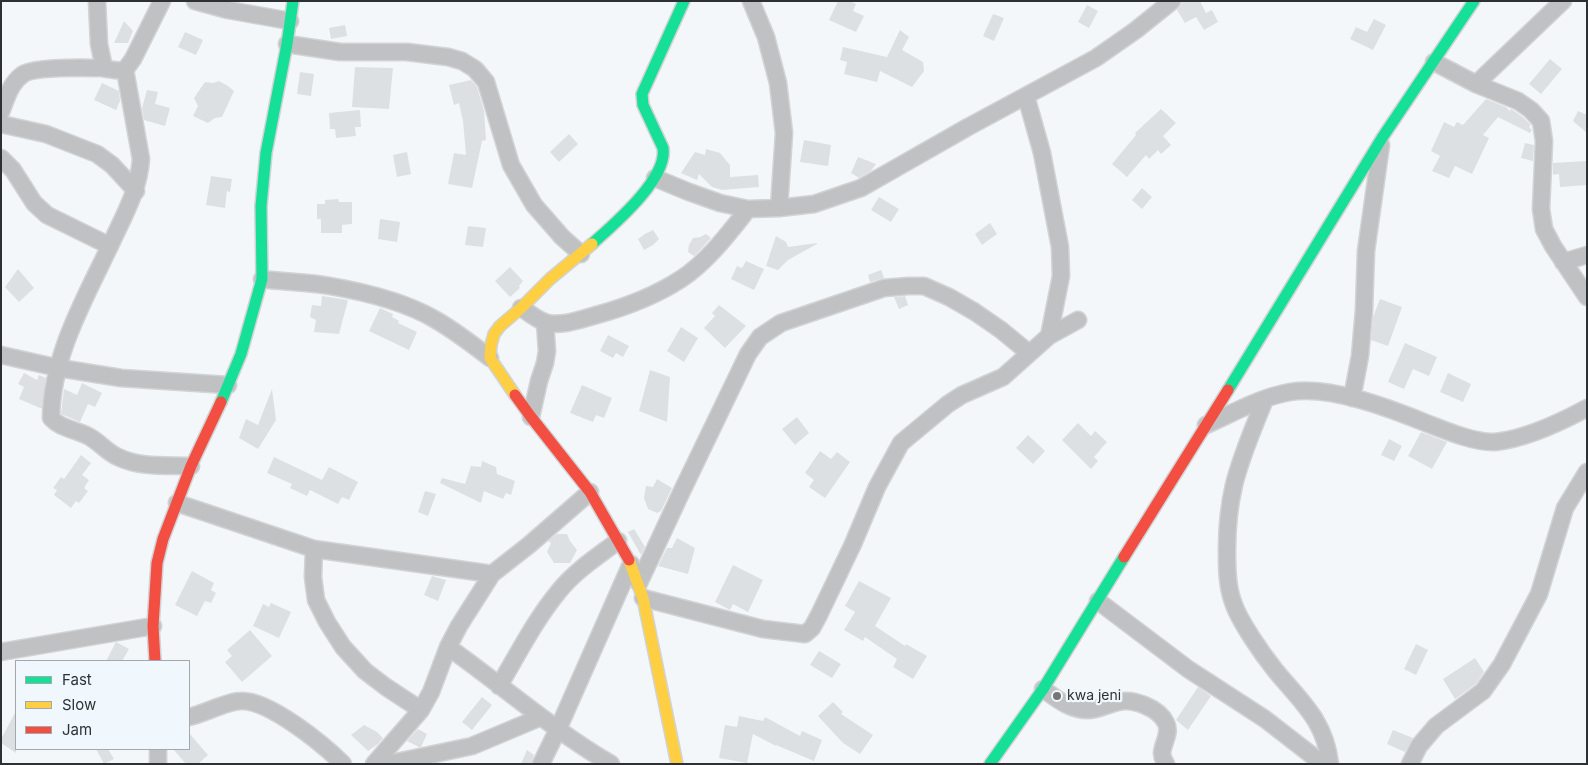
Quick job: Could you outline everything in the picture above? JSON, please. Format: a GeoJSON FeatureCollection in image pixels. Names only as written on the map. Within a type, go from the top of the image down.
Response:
{"type":"FeatureCollection","features":[{"type":"Feature","properties":{"kind":"street"},"geometry":{"type":"LineString","coordinates":[[97,1],[99,44],[104,68]]}},
{"type":"Feature","properties":{"kind":"street"},"geometry":{"type":"LineString","coordinates":[[1,112],[14,83],[23,74],[38,70],[104,68],[116,71],[124,70],[129,66],[162,1]]}},
{"type":"Feature","properties":{"kind":"street"},"geometry":{"type":"LineString","coordinates":[[195,1],[228,10],[290,21]]}},
{"type":"Feature","properties":{"kind":"street"},"geometry":{"type":"LineString","coordinates":[[154,660],[153,626],[157,563],[163,539],[191,466],[241,354],[262,280],[261,206],[266,153],[287,44],[293,1]]}},
{"type":"Feature","properties":{"kind":"street"},"geometry":{"type":"LineString","coordinates":[[490,358],[491,345],[497,330],[506,319],[521,308],[550,279],[624,216],[655,178],[664,154],[663,148],[642,105],[642,94],[684,1]]}},
{"type":"Feature","properties":{"kind":"street"},"geometry":{"type":"LineString","coordinates":[[751,1],[766,37],[778,83],[784,133],[779,208]]}},
{"type":"Feature","properties":{"kind":"street"},"geometry":{"type":"LineString","coordinates":[[655,178],[697,195],[748,209],[814,204],[861,188],[1096,58],[1136,30],[1172,1]]}},
{"type":"Feature","properties":{"kind":"street"},"geometry":{"type":"LineString","coordinates":[[990,764],[1043,689],[1382,138],[1474,1]]}},
{"type":"Feature","properties":{"kind":"street"},"geometry":{"type":"LineString","coordinates":[[1476,84],[1563,1]]}},
{"type":"Feature","properties":{"kind":"street"},"geometry":{"type":"LineString","coordinates":[[287,44],[340,52],[407,52],[448,57],[462,61],[475,69],[486,82],[512,165],[534,205],[562,237],[581,254]]}},
{"type":"Feature","properties":{"kind":"street"},"geometry":{"type":"LineString","coordinates":[[1434,62],[1476,84],[1518,101],[1531,110],[1541,121],[1544,141],[1541,209],[1544,229],[1563,262],[1587,297]]}},
{"type":"Feature","properties":{"kind":"street"},"geometry":{"type":"LineString","coordinates":[[124,70],[141,159],[136,191],[84,298],[67,338],[59,368],[51,418],[56,423],[86,435],[117,457],[130,462],[191,466]]}},
{"type":"Feature","properties":{"kind":"street"},"geometry":{"type":"LineString","coordinates":[[1026,96],[1042,153],[1060,247],[1061,276],[1049,336]]}},
{"type":"Feature","properties":{"kind":"street"},"geometry":{"type":"LineString","coordinates":[[1,124],[46,134],[97,154],[112,164],[136,191]]}},
{"type":"Feature","properties":{"kind":"street"},"geometry":{"type":"LineString","coordinates":[[1352,398],[1360,356],[1366,251],[1382,138]]}},
{"type":"Feature","properties":{"kind":"street"},"geometry":{"type":"LineString","coordinates":[[1,158],[13,170],[34,203],[47,215],[110,246]]}},
{"type":"Feature","properties":{"kind":"street"},"geometry":{"type":"LineString","coordinates":[[521,308],[545,323],[566,323],[603,314],[663,290],[683,278],[710,254],[748,209]]}},
{"type":"Feature","properties":{"kind":"street"},"geometry":{"type":"LineString","coordinates":[[1563,262],[1587,255]]}},
{"type":"Feature","properties":{"kind":"street"},"geometry":{"type":"LineString","coordinates":[[262,280],[329,286],[365,293],[398,303],[435,319],[490,358],[532,417],[590,492],[631,564],[641,591],[677,764]]}},
{"type":"Feature","properties":{"kind":"street"},"geometry":{"type":"LineString","coordinates":[[641,591],[685,484],[748,354],[760,337],[781,323],[884,288],[924,286],[949,297],[974,312],[1029,354]]}},
{"type":"Feature","properties":{"kind":"street"},"geometry":{"type":"LineString","coordinates":[[641,591],[763,629],[805,634],[812,628],[819,615],[853,544],[877,487],[901,443],[948,404],[1004,377],[1049,336],[1078,320]]}},
{"type":"Feature","properties":{"kind":"street"},"geometry":{"type":"LineString","coordinates":[[532,417],[539,381],[548,351],[545,323]]}},
{"type":"Feature","properties":{"kind":"street"},"geometry":{"type":"LineString","coordinates":[[1,355],[59,368],[121,378],[228,385]]}},
{"type":"Feature","properties":{"kind":"street"},"geometry":{"type":"LineString","coordinates":[[1206,425],[1265,399],[1290,392],[1308,391],[1352,398],[1411,417],[1442,430],[1494,442],[1543,428],[1586,409]]}},
{"type":"Feature","properties":{"kind":"street"},"geometry":{"type":"LineString","coordinates":[[1265,399],[1237,476],[1230,506],[1227,542],[1229,584],[1233,603],[1254,640],[1275,670],[1299,697],[1318,723],[1329,754],[1330,764]]}},
{"type":"Feature","properties":{"kind":"street"},"geometry":{"type":"LineString","coordinates":[[1410,764],[1419,746],[1436,726],[1483,691],[1502,664],[1539,594],[1565,508],[1587,472]]}},
{"type":"Feature","properties":{"kind":"street"},"geometry":{"type":"LineString","coordinates":[[374,764],[421,710],[431,692],[458,626],[492,574],[529,545],[590,492]]}},
{"type":"Feature","properties":{"kind":"street"},"geometry":{"type":"LineString","coordinates":[[177,503],[314,549],[492,574]]}},
{"type":"Feature","properties":{"kind":"street"},"geometry":{"type":"LineString","coordinates":[[499,686],[538,619],[560,590],[581,569],[618,541]]}},
{"type":"Feature","properties":{"kind":"street"},"geometry":{"type":"LineString","coordinates":[[314,549],[313,577],[316,600],[342,646],[365,671],[421,710]]}},
{"type":"Feature","properties":{"kind":"street"},"geometry":{"type":"LineString","coordinates":[[541,764],[631,564]]}},
{"type":"Feature","properties":{"kind":"street"},"geometry":{"type":"LineString","coordinates":[[1098,601],[1188,669],[1265,720],[1323,764]]}},
{"type":"Feature","properties":{"kind":"street"},"geometry":{"type":"LineString","coordinates":[[1,652],[153,626]]}},
{"type":"Feature","properties":{"kind":"street"},"geometry":{"type":"LineString","coordinates":[[448,647],[584,748],[611,764]]}},
{"type":"Feature","properties":{"kind":"street"},"geometry":{"type":"LineString","coordinates":[[1043,689],[1066,705],[1078,708],[1089,710],[1120,701],[1130,701],[1155,711],[1167,724],[1168,732],[1162,754],[1166,764]]}},
{"type":"Feature","properties":{"kind":"street"},"geometry":{"type":"LineString","coordinates":[[190,717],[241,701],[251,703],[277,714],[306,732],[342,764]]}},
{"type":"Feature","properties":{"kind":"street"},"geometry":{"type":"LineString","coordinates":[[387,764],[472,746],[541,717]]}},
{"type":"Feature","properties":{"kind":"street"},"geometry":{"type":"LineString","coordinates":[[158,750],[158,764]]}},
{"type":"Feature","properties":{"kind":"building"},"geometry":{"type":"Polygon","coordinates":[[[838,1],[850,1],[856,4],[853,11],[864,16],[856,32],[829,20],[838,1]]]}},
{"type":"Feature","properties":{"kind":"building"},"geometry":{"type":"Polygon","coordinates":[[[1182,1],[1200,1],[1206,13],[1212,10],[1218,22],[1204,30],[1196,17],[1185,23],[1177,10],[1182,1]]]}},
{"type":"Feature","properties":{"kind":"building"},"geometry":{"type":"Polygon","coordinates":[[[1087,5],[1098,11],[1089,28],[1078,22],[1087,5]]]}},
{"type":"Feature","properties":{"kind":"building"},"geometry":{"type":"Polygon","coordinates":[[[993,14],[1004,18],[994,41],[983,36],[993,14]]]}},
{"type":"Feature","properties":{"kind":"building"},"geometry":{"type":"Polygon","coordinates":[[[1374,19],[1386,25],[1373,50],[1350,39],[1356,27],[1367,32],[1374,19]]]}},
{"type":"Feature","properties":{"kind":"building"},"geometry":{"type":"Polygon","coordinates":[[[124,21],[133,31],[128,43],[114,43],[124,21]]]}},
{"type":"Feature","properties":{"kind":"building"},"geometry":{"type":"Polygon","coordinates":[[[345,25],[347,36],[331,39],[329,28],[345,25]]]}},
{"type":"Feature","properties":{"kind":"building"},"geometry":{"type":"Polygon","coordinates":[[[900,30],[909,37],[902,50],[923,62],[924,71],[912,87],[880,71],[877,82],[844,74],[847,62],[840,60],[843,47],[887,57],[900,30]]]}},
{"type":"Feature","properties":{"kind":"building"},"geometry":{"type":"Polygon","coordinates":[[[185,32],[203,40],[196,55],[178,47],[185,32]]]}},
{"type":"Feature","properties":{"kind":"building"},"geometry":{"type":"Polygon","coordinates":[[[1550,59],[1562,69],[1541,94],[1529,84],[1550,59]]]}},
{"type":"Feature","properties":{"kind":"building"},"geometry":{"type":"Polygon","coordinates":[[[355,67],[393,68],[389,109],[352,107],[355,67]]]}},
{"type":"Feature","properties":{"kind":"building"},"geometry":{"type":"Polygon","coordinates":[[[300,72],[314,74],[311,96],[297,94],[300,72]]]}},
{"type":"Feature","properties":{"kind":"building"},"geometry":{"type":"Polygon","coordinates":[[[471,80],[477,87],[484,111],[486,140],[482,141],[472,188],[448,184],[454,153],[466,155],[463,121],[459,103],[454,105],[449,85],[471,80]]]}},
{"type":"Feature","properties":{"kind":"building"},"geometry":{"type":"Polygon","coordinates":[[[219,81],[234,91],[222,117],[215,118],[208,123],[193,116],[198,106],[194,98],[205,82],[213,83],[219,81]]]}},
{"type":"Feature","properties":{"kind":"building"},"geometry":{"type":"Polygon","coordinates":[[[102,83],[119,91],[120,101],[116,110],[94,100],[102,83]]]}},
{"type":"Feature","properties":{"kind":"building"},"geometry":{"type":"Polygon","coordinates":[[[147,90],[158,92],[155,104],[170,108],[165,126],[144,120],[142,108],[147,90]]]}},
{"type":"Feature","properties":{"kind":"building"},"geometry":{"type":"Polygon","coordinates":[[[1486,99],[1506,107],[1510,111],[1511,109],[1513,110],[1524,118],[1531,125],[1529,127],[1532,130],[1530,133],[1498,117],[1483,135],[1489,138],[1472,174],[1455,166],[1449,178],[1432,171],[1440,156],[1431,151],[1444,122],[1454,127],[1457,122],[1463,125],[1486,99]]]}},
{"type":"Feature","properties":{"kind":"building"},"geometry":{"type":"Polygon","coordinates":[[[1161,109],[1176,123],[1163,136],[1171,145],[1161,154],[1158,150],[1149,159],[1146,155],[1127,177],[1112,164],[1136,135],[1135,133],[1161,109]]]}},
{"type":"Feature","properties":{"kind":"building"},"geometry":{"type":"Polygon","coordinates":[[[360,110],[361,127],[355,127],[356,136],[336,138],[335,129],[330,129],[329,113],[360,110]]]}},
{"type":"Feature","properties":{"kind":"building"},"geometry":{"type":"Polygon","coordinates":[[[1578,111],[1587,115],[1587,133],[1573,121],[1578,111]]]}},
{"type":"Feature","properties":{"kind":"building"},"geometry":{"type":"Polygon","coordinates":[[[569,134],[578,144],[559,162],[550,152],[569,134]]]}},
{"type":"Feature","properties":{"kind":"building"},"geometry":{"type":"Polygon","coordinates":[[[804,140],[831,145],[828,166],[800,162],[804,140]]]}},
{"type":"Feature","properties":{"kind":"building"},"geometry":{"type":"Polygon","coordinates":[[[1525,143],[1534,145],[1533,161],[1521,158],[1525,143]]]}},
{"type":"Feature","properties":{"kind":"building"},"geometry":{"type":"Polygon","coordinates":[[[706,149],[720,153],[730,165],[730,177],[758,175],[759,187],[722,190],[712,187],[699,174],[697,180],[681,173],[695,152],[705,155],[706,149]]]}},
{"type":"Feature","properties":{"kind":"building"},"geometry":{"type":"Polygon","coordinates":[[[407,152],[411,174],[397,177],[393,155],[407,152]]]}},
{"type":"Feature","properties":{"kind":"building"},"geometry":{"type":"Polygon","coordinates":[[[858,157],[876,164],[871,171],[859,178],[851,173],[858,157]]]}},
{"type":"Feature","properties":{"kind":"building"},"geometry":{"type":"Polygon","coordinates":[[[1587,161],[1587,185],[1560,187],[1559,174],[1553,175],[1553,163],[1587,161]]]}},
{"type":"Feature","properties":{"kind":"building"},"geometry":{"type":"Polygon","coordinates":[[[211,176],[232,179],[230,192],[227,191],[225,208],[206,205],[211,176]]]}},
{"type":"Feature","properties":{"kind":"building"},"geometry":{"type":"Polygon","coordinates":[[[1142,188],[1152,197],[1142,209],[1132,200],[1142,188]]]}},
{"type":"Feature","properties":{"kind":"building"},"geometry":{"type":"Polygon","coordinates":[[[879,197],[899,209],[891,222],[871,210],[879,197]]]}},
{"type":"Feature","properties":{"kind":"building"},"geometry":{"type":"Polygon","coordinates":[[[338,199],[339,202],[352,202],[352,224],[342,225],[342,233],[321,233],[321,219],[317,219],[317,204],[325,204],[325,200],[338,199]]]}},
{"type":"Feature","properties":{"kind":"building"},"geometry":{"type":"Polygon","coordinates":[[[380,219],[400,222],[397,242],[378,239],[380,219]]]}},
{"type":"Feature","properties":{"kind":"building"},"geometry":{"type":"Polygon","coordinates":[[[990,223],[997,234],[982,245],[975,234],[990,223]]]}},
{"type":"Feature","properties":{"kind":"building"},"geometry":{"type":"Polygon","coordinates":[[[468,226],[486,228],[483,247],[465,245],[468,226]]]}},
{"type":"Feature","properties":{"kind":"building"},"geometry":{"type":"Polygon","coordinates":[[[653,230],[659,239],[644,250],[638,239],[653,230]]]}},
{"type":"Feature","properties":{"kind":"building"},"geometry":{"type":"Polygon","coordinates":[[[706,234],[711,238],[694,256],[688,252],[693,238],[706,234]]]}},
{"type":"Feature","properties":{"kind":"building"},"geometry":{"type":"Polygon","coordinates":[[[776,236],[786,242],[788,247],[817,244],[788,260],[778,270],[766,266],[776,236]]]}},
{"type":"Feature","properties":{"kind":"building"},"geometry":{"type":"Polygon","coordinates":[[[746,261],[764,269],[754,290],[731,279],[737,266],[742,268],[746,261]]]}},
{"type":"Feature","properties":{"kind":"building"},"geometry":{"type":"Polygon","coordinates":[[[510,267],[523,281],[519,286],[520,288],[510,297],[495,281],[510,267]]]}},
{"type":"Feature","properties":{"kind":"building"},"geometry":{"type":"Polygon","coordinates":[[[18,269],[34,288],[19,302],[5,287],[18,269]]]}},
{"type":"Feature","properties":{"kind":"building"},"geometry":{"type":"Polygon","coordinates":[[[881,270],[884,278],[870,282],[868,275],[881,270]]]}},
{"type":"Feature","properties":{"kind":"building"},"geometry":{"type":"Polygon","coordinates":[[[322,296],[348,300],[339,334],[314,332],[316,320],[310,317],[312,305],[321,306],[322,296]]]}},
{"type":"Feature","properties":{"kind":"building"},"geometry":{"type":"Polygon","coordinates":[[[905,296],[908,305],[899,309],[894,297],[905,296]]]}},
{"type":"Feature","properties":{"kind":"building"},"geometry":{"type":"Polygon","coordinates":[[[1380,299],[1402,307],[1388,346],[1371,340],[1373,317],[1380,299]]]}},
{"type":"Feature","properties":{"kind":"building"},"geometry":{"type":"Polygon","coordinates":[[[719,305],[746,326],[725,348],[704,328],[715,316],[712,313],[719,305]]]}},
{"type":"Feature","properties":{"kind":"building"},"geometry":{"type":"Polygon","coordinates":[[[380,308],[393,314],[392,317],[399,321],[398,323],[417,332],[409,350],[369,331],[380,308]]]}},
{"type":"Feature","properties":{"kind":"building"},"geometry":{"type":"Polygon","coordinates":[[[681,327],[698,338],[684,362],[667,351],[681,327]]]}},
{"type":"Feature","properties":{"kind":"building"},"geometry":{"type":"Polygon","coordinates":[[[608,335],[629,346],[623,357],[616,353],[613,358],[600,351],[608,335]]]}},
{"type":"Feature","properties":{"kind":"building"},"geometry":{"type":"Polygon","coordinates":[[[1405,343],[1437,357],[1429,376],[1413,369],[1404,389],[1388,382],[1405,343]]]}},
{"type":"Feature","properties":{"kind":"building"},"geometry":{"type":"Polygon","coordinates":[[[650,370],[670,377],[667,422],[639,411],[650,370]]]}},
{"type":"Feature","properties":{"kind":"building"},"geometry":{"type":"Polygon","coordinates":[[[24,373],[37,380],[39,375],[46,378],[42,408],[19,399],[24,387],[18,384],[24,373]]]}},
{"type":"Feature","properties":{"kind":"building"},"geometry":{"type":"Polygon","coordinates":[[[1448,373],[1471,384],[1463,402],[1440,392],[1448,373]]]}},
{"type":"Feature","properties":{"kind":"building"},"geometry":{"type":"Polygon","coordinates":[[[82,383],[102,393],[95,407],[88,404],[80,422],[61,414],[64,389],[77,395],[82,383]]]}},
{"type":"Feature","properties":{"kind":"building"},"geometry":{"type":"Polygon","coordinates":[[[582,385],[612,398],[604,418],[596,415],[593,422],[570,413],[582,385]]]}},
{"type":"Feature","properties":{"kind":"building"},"geometry":{"type":"Polygon","coordinates":[[[272,389],[276,420],[258,449],[239,438],[246,419],[258,425],[272,389]]]}},
{"type":"Feature","properties":{"kind":"building"},"geometry":{"type":"Polygon","coordinates":[[[797,417],[809,433],[795,445],[782,429],[797,417]]]}},
{"type":"Feature","properties":{"kind":"building"},"geometry":{"type":"Polygon","coordinates":[[[1078,423],[1091,436],[1095,431],[1107,442],[1094,457],[1098,461],[1091,469],[1062,440],[1078,423]]]}},
{"type":"Feature","properties":{"kind":"building"},"geometry":{"type":"Polygon","coordinates":[[[1421,432],[1447,442],[1432,469],[1408,456],[1421,432]]]}},
{"type":"Feature","properties":{"kind":"building"},"geometry":{"type":"Polygon","coordinates":[[[1028,435],[1045,451],[1033,464],[1016,448],[1028,435]]]}},
{"type":"Feature","properties":{"kind":"building"},"geometry":{"type":"Polygon","coordinates":[[[1389,439],[1402,446],[1394,461],[1381,455],[1389,439]]]}},
{"type":"Feature","properties":{"kind":"building"},"geometry":{"type":"Polygon","coordinates":[[[820,451],[831,459],[837,452],[850,462],[825,498],[809,487],[814,480],[805,473],[820,451]]]}},
{"type":"Feature","properties":{"kind":"building"},"geometry":{"type":"Polygon","coordinates":[[[81,455],[91,463],[82,475],[89,480],[84,488],[88,491],[79,503],[76,501],[71,508],[54,495],[57,490],[53,488],[61,477],[64,479],[81,455]]]}},
{"type":"Feature","properties":{"kind":"building"},"geometry":{"type":"Polygon","coordinates":[[[274,457],[322,480],[329,467],[358,482],[349,500],[342,497],[338,504],[310,490],[307,496],[290,488],[292,484],[267,473],[274,457]]]}},
{"type":"Feature","properties":{"kind":"building"},"geometry":{"type":"Polygon","coordinates":[[[482,461],[496,467],[497,474],[515,481],[511,495],[506,493],[503,499],[484,491],[481,503],[440,483],[442,478],[465,484],[471,466],[481,467],[482,461]]]}},
{"type":"Feature","properties":{"kind":"building"},"geometry":{"type":"Polygon","coordinates":[[[657,479],[672,488],[661,511],[657,513],[648,509],[644,498],[646,486],[653,487],[657,479]]]}},
{"type":"Feature","properties":{"kind":"building"},"geometry":{"type":"Polygon","coordinates":[[[425,491],[436,494],[428,516],[418,512],[425,491]]]}},
{"type":"Feature","properties":{"kind":"building"},"geometry":{"type":"Polygon","coordinates":[[[634,529],[645,547],[641,555],[628,532],[634,529]]]}},
{"type":"Feature","properties":{"kind":"building"},"geometry":{"type":"Polygon","coordinates":[[[557,534],[567,534],[577,550],[570,563],[554,563],[547,552],[551,543],[548,541],[557,534]]]}},
{"type":"Feature","properties":{"kind":"building"},"geometry":{"type":"Polygon","coordinates":[[[677,538],[695,548],[688,574],[658,566],[667,548],[672,548],[677,538]]]}},
{"type":"Feature","properties":{"kind":"building"},"geometry":{"type":"Polygon","coordinates":[[[733,565],[763,580],[748,612],[733,604],[730,610],[715,602],[733,565]]]}},
{"type":"Feature","properties":{"kind":"building"},"geometry":{"type":"Polygon","coordinates":[[[192,571],[214,583],[211,590],[216,593],[211,603],[205,601],[197,616],[175,605],[192,571]]]}},
{"type":"Feature","properties":{"kind":"building"},"geometry":{"type":"Polygon","coordinates":[[[432,576],[446,580],[438,601],[424,595],[432,576]]]}},
{"type":"Feature","properties":{"kind":"building"},"geometry":{"type":"Polygon","coordinates":[[[859,581],[891,598],[875,626],[905,646],[906,644],[927,656],[913,679],[893,667],[897,659],[865,637],[863,641],[844,630],[855,612],[845,606],[859,581]]]}},
{"type":"Feature","properties":{"kind":"building"},"geometry":{"type":"Polygon","coordinates":[[[271,603],[291,612],[279,638],[253,626],[263,604],[269,607],[271,603]]]}},
{"type":"Feature","properties":{"kind":"building"},"geometry":{"type":"Polygon","coordinates":[[[250,630],[272,656],[242,682],[225,662],[232,656],[227,650],[250,630]]]}},
{"type":"Feature","properties":{"kind":"building"},"geometry":{"type":"Polygon","coordinates":[[[116,642],[129,649],[123,660],[107,660],[116,642]]]}},
{"type":"Feature","properties":{"kind":"building"},"geometry":{"type":"Polygon","coordinates":[[[1416,644],[1428,650],[1416,675],[1404,669],[1416,644]]]}},
{"type":"Feature","properties":{"kind":"building"},"geometry":{"type":"Polygon","coordinates":[[[819,651],[841,664],[832,678],[810,665],[819,651]]]}},
{"type":"Feature","properties":{"kind":"building"},"geometry":{"type":"Polygon","coordinates":[[[1475,658],[1484,672],[1476,684],[1455,699],[1443,679],[1475,658]]]}},
{"type":"Feature","properties":{"kind":"building"},"geometry":{"type":"Polygon","coordinates":[[[1198,687],[1211,696],[1188,730],[1176,720],[1198,687]]]}},
{"type":"Feature","properties":{"kind":"building"},"geometry":{"type":"Polygon","coordinates":[[[482,697],[492,705],[472,730],[462,722],[482,697]]]}},
{"type":"Feature","properties":{"kind":"building"},"geometry":{"type":"Polygon","coordinates":[[[833,702],[843,712],[841,714],[873,735],[860,754],[843,743],[818,716],[833,702]]]}},
{"type":"Feature","properties":{"kind":"building"},"geometry":{"type":"Polygon","coordinates":[[[15,713],[16,753],[1,743],[1,739],[15,713]]]}},
{"type":"Feature","properties":{"kind":"building"},"geometry":{"type":"Polygon","coordinates":[[[739,716],[763,721],[765,717],[800,736],[802,731],[822,740],[814,761],[776,746],[753,734],[747,763],[719,758],[725,725],[737,727],[739,716]]]}},
{"type":"Feature","properties":{"kind":"building"},"geometry":{"type":"Polygon","coordinates":[[[364,725],[377,732],[383,738],[368,751],[351,735],[364,725]]]}},
{"type":"Feature","properties":{"kind":"building"},"geometry":{"type":"Polygon","coordinates":[[[418,729],[427,734],[421,747],[407,741],[418,729]]]}},
{"type":"Feature","properties":{"kind":"building"},"geometry":{"type":"Polygon","coordinates":[[[1393,730],[1413,738],[1405,752],[1387,744],[1393,730]]]}},
{"type":"Feature","properties":{"kind":"building"},"geometry":{"type":"Polygon","coordinates":[[[190,734],[208,755],[198,764],[186,764],[174,750],[190,750],[190,734]]]}},
{"type":"Feature","properties":{"kind":"building"},"geometry":{"type":"Polygon","coordinates":[[[97,750],[109,750],[114,759],[104,764],[97,750]]]}},
{"type":"Feature","properties":{"kind":"building"},"geometry":{"type":"Polygon","coordinates":[[[527,750],[534,755],[531,764],[521,764],[527,750]]]}},
{"type":"Feature","properties":{"kind":"traffic: fast"},"geometry":{"type":"LineString","coordinates":[[221,402],[241,354],[262,279],[261,206],[266,153],[287,44],[293,1]]}},
{"type":"Feature","properties":{"kind":"traffic: fast"},"geometry":{"type":"LineString","coordinates":[[592,244],[625,213],[648,187],[657,173],[662,160],[663,148],[643,105],[642,94],[684,1]]}},
{"type":"Feature","properties":{"kind":"traffic: fast"},"geometry":{"type":"LineString","coordinates":[[1228,390],[1382,138],[1474,1]]}},
{"type":"Feature","properties":{"kind":"traffic: fast"},"geometry":{"type":"LineString","coordinates":[[990,764],[1043,689],[1124,557]]}},
{"type":"Feature","properties":{"kind":"traffic: slow"},"geometry":{"type":"LineString","coordinates":[[515,395],[490,358],[494,334],[500,326],[550,279],[592,244]]}},
{"type":"Feature","properties":{"kind":"traffic: slow"},"geometry":{"type":"LineString","coordinates":[[629,560],[643,598],[677,764]]}},
{"type":"Feature","properties":{"kind":"traffic: jam"},"geometry":{"type":"LineString","coordinates":[[1124,557],[1228,390]]}},
{"type":"Feature","properties":{"kind":"traffic: jam"},"geometry":{"type":"LineString","coordinates":[[515,395],[590,492],[629,560]]}},
{"type":"Feature","properties":{"kind":"traffic: jam"},"geometry":{"type":"LineString","coordinates":[[155,660],[153,626],[157,563],[163,539],[191,466],[221,402]]}},
{"type":"Feature","properties":{"kind":"place","name":"kwa jeni"},"geometry":{"type":"Point","coordinates":[1057,696]}}]}
